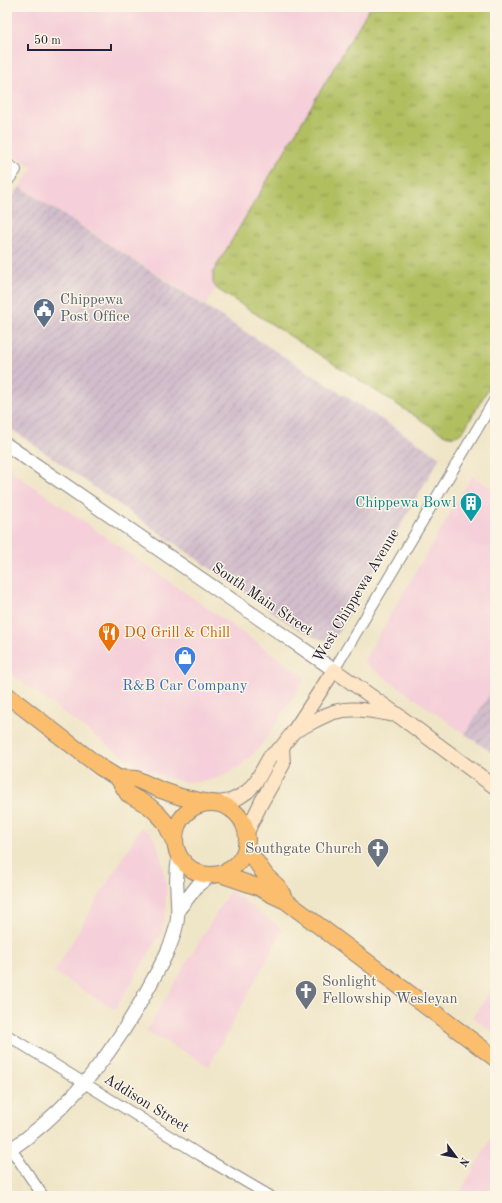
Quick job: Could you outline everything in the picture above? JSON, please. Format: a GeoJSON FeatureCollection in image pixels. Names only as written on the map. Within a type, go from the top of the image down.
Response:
{"type":"FeatureCollection","features":[{"type":"Feature","properties":{"kind":"main road","name":"South Main Street"},"geometry":{"type":"LineString","coordinates":[[334,670],[495,787]]}},
{"type":"Feature","properties":{"kind":"main road","name":"West Chippewa Avenue"},"geometry":{"type":"LineString","coordinates":[[214,803],[231,801],[248,791],[257,780],[270,757],[282,747],[294,731],[334,670]]}},
{"type":"Feature","properties":{"kind":"main road"},"geometry":{"type":"LineString","coordinates":[[7,695],[100,767],[118,778],[128,794],[149,806],[158,814],[164,822],[184,864],[201,874],[216,874],[230,870],[243,854],[246,840],[261,803],[283,764],[282,747]]}},
{"type":"Feature","properties":{"kind":"main road"},"geometry":{"type":"LineString","coordinates":[[294,731],[333,713],[342,711],[363,710],[399,716]]}},
{"type":"Feature","properties":{"kind":"main road"},"geometry":{"type":"LineString","coordinates":[[118,778],[136,779],[158,790],[181,797],[214,803],[236,813],[242,821],[246,840],[254,860],[266,876],[279,888],[286,901]]}},
{"type":"Feature","properties":{"kind":"main road"},"geometry":{"type":"LineString","coordinates":[[177,848],[176,831],[180,820],[188,811],[198,806],[214,803]]}},
{"type":"Feature","properties":{"kind":"main road"},"geometry":{"type":"LineString","coordinates":[[216,874],[258,887],[273,896],[286,901],[495,1058]]}},
{"type":"Feature","properties":{"kind":"street"},"geometry":{"type":"LineString","coordinates":[[7,182],[11,167]]}},
{"type":"Feature","properties":{"kind":"street","name":"West Chippewa Avenue"},"geometry":{"type":"LineString","coordinates":[[334,670],[495,399]]}},
{"type":"Feature","properties":{"kind":"street","name":"South Main Street"},"geometry":{"type":"LineString","coordinates":[[7,445],[334,670]]}},
{"type":"Feature","properties":{"kind":"street"},"geometry":{"type":"LineString","coordinates":[[43,1196],[9,1151],[46,1122],[84,1084],[115,1045],[146,993],[169,949],[177,923],[179,909],[177,887],[177,848]]}},
{"type":"Feature","properties":{"kind":"street"},"geometry":{"type":"LineString","coordinates":[[179,909],[198,885],[216,874]]}},
{"type":"Feature","properties":{"kind":"street","name":"Addison Street"},"geometry":{"type":"LineString","coordinates":[[7,1035],[84,1084],[270,1196]]}},
{"type":"Feature","properties":{"kind":"shaded area"},"geometry":{"type":"Polygon","coordinates":[[[7,7],[383,7],[206,305],[20,187],[33,168],[7,150],[7,7]]]}},
{"type":"Feature","properties":{"kind":"shaded area"},"geometry":{"type":"Polygon","coordinates":[[[20,187],[440,457],[338,633],[332,639],[325,640],[317,638],[297,629],[7,426],[7,205],[20,187]]]}},
{"type":"Feature","properties":{"kind":"shaded area"},"geometry":{"type":"Polygon","coordinates":[[[7,468],[304,676],[304,680],[266,739],[240,766],[223,776],[197,782],[181,781],[148,770],[130,761],[107,745],[7,671],[7,468]]]}},
{"type":"Feature","properties":{"kind":"shaded area"},"geometry":{"type":"Polygon","coordinates":[[[472,476],[495,490],[495,685],[465,734],[363,662],[472,476]]]}},
{"type":"Feature","properties":{"kind":"shaded area"},"geometry":{"type":"Polygon","coordinates":[[[495,685],[495,755],[465,734],[495,685]]]}},
{"type":"Feature","properties":{"kind":"shaded area"},"geometry":{"type":"Polygon","coordinates":[[[141,827],[151,834],[157,845],[162,862],[166,887],[166,910],[162,931],[115,1010],[54,972],[141,827]]]}},
{"type":"Feature","properties":{"kind":"shaded area"},"geometry":{"type":"Polygon","coordinates":[[[231,891],[283,930],[209,1066],[146,1031],[231,891]]]}},
{"type":"Feature","properties":{"kind":"shaded area"},"geometry":{"type":"Polygon","coordinates":[[[495,984],[495,1034],[473,1017],[495,984]]]}},
{"type":"Feature","properties":{"kind":"shaded area"},"geometry":{"type":"Polygon","coordinates":[[[495,1132],[495,1196],[458,1196],[495,1132]]]}},
{"type":"Feature","properties":{"kind":"green space"},"geometry":{"type":"Polygon","coordinates":[[[370,7],[495,7],[495,377],[464,430],[455,436],[443,434],[217,289],[213,283],[213,272],[370,7]]]}},
{"type":"Feature","properties":{"kind":"place","name":"Chippewa Post Office"},"geometry":{"type":"Point","coordinates":[44,328]}},
{"type":"Feature","properties":{"kind":"place","name":"Chippewa Bowl"},"geometry":{"type":"Point","coordinates":[471,522]}},
{"type":"Feature","properties":{"kind":"place","name":"DQ Grill & Chill"},"geometry":{"type":"Point","coordinates":[109,652]}},
{"type":"Feature","properties":{"kind":"place","name":"R&B Car Company"},"geometry":{"type":"Point","coordinates":[185,676]}},
{"type":"Feature","properties":{"kind":"place","name":"Southgate Church"},"geometry":{"type":"Point","coordinates":[378,868]}},
{"type":"Feature","properties":{"kind":"place","name":"Sonlight Fellowship Wesleyan"},"geometry":{"type":"Point","coordinates":[306,1010]}}]}
